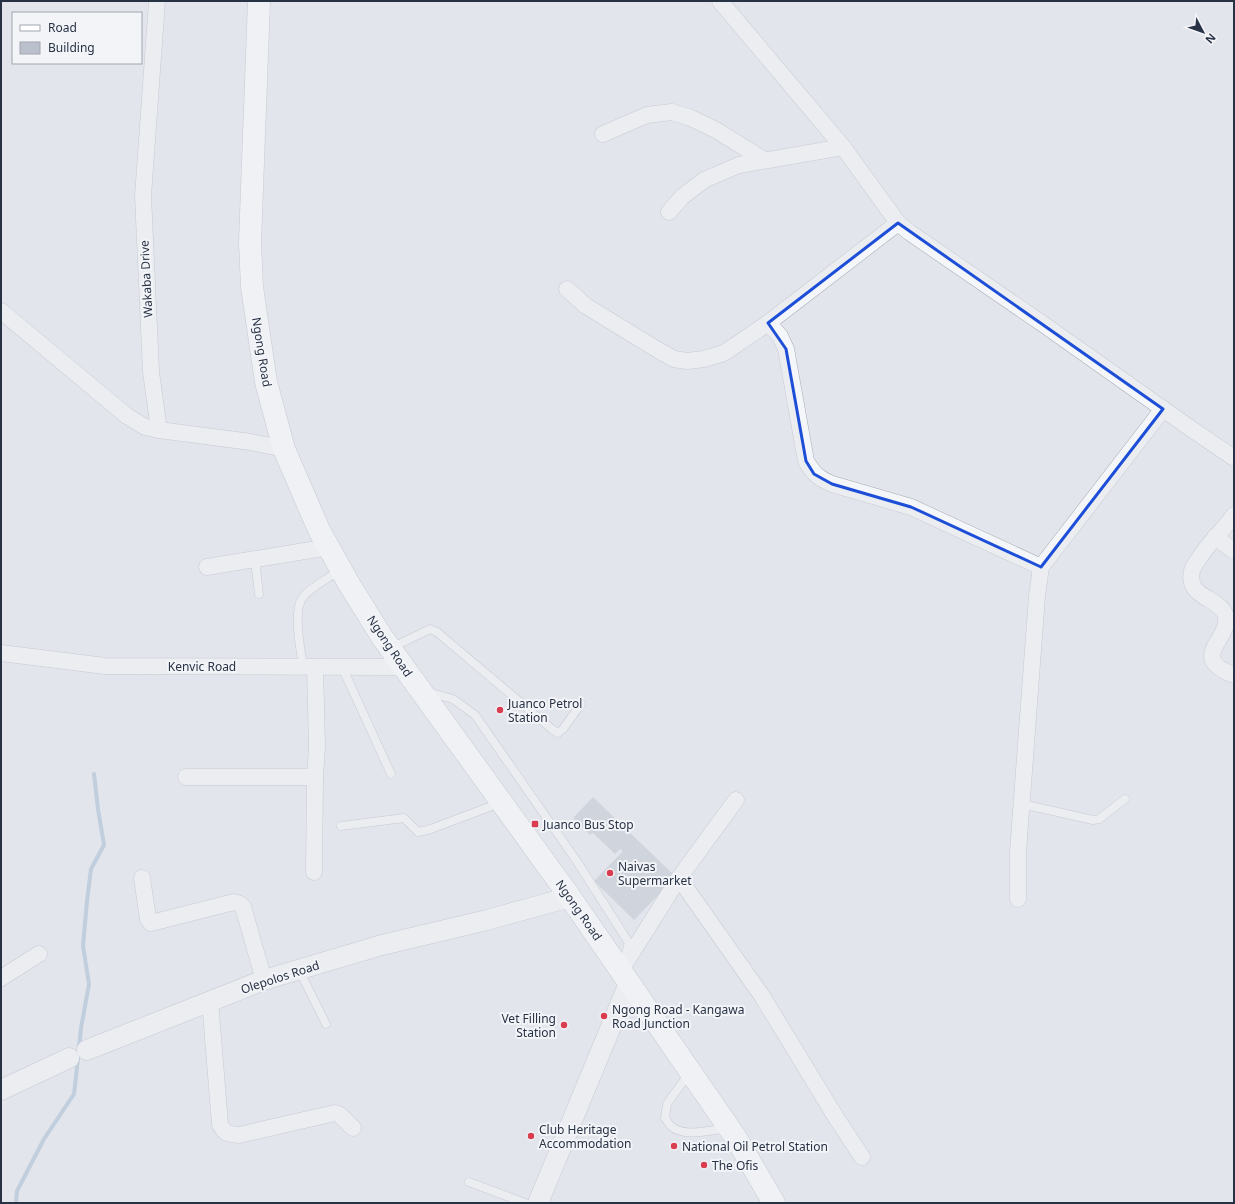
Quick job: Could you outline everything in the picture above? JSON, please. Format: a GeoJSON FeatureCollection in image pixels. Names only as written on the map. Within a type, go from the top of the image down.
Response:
{"type":"FeatureCollection","features":[{"type":"Feature","properties":{"kind":"main road","name":"Ngong Road"},"geometry":{"type":"LineString","coordinates":[[258,1],[250,242],[252,287],[266,382],[284,449],[319,530],[341,570],[391,649],[570,897],[625,976],[729,1128],[774,1203]]}},
{"type":"Feature","properties":{"kind":"street","name":"Wakaba Drive"},"geometry":{"type":"LineString","coordinates":[[157,1],[143,196],[151,372],[159,430]]}},
{"type":"Feature","properties":{"kind":"street"},"geometry":{"type":"LineString","coordinates":[[720,1],[844,147],[898,222],[909,232],[1234,458]]}},
{"type":"Feature","properties":{"kind":"street"},"geometry":{"type":"LineString","coordinates":[[603,134],[647,115],[672,112],[691,118],[716,130],[764,160]]}},
{"type":"Feature","properties":{"kind":"street"},"geometry":{"type":"LineString","coordinates":[[669,212],[682,197],[704,180],[739,165],[844,147]]}},
{"type":"Feature","properties":{"kind":"street"},"geometry":{"type":"LineString","coordinates":[[566,289],[586,306],[674,359],[687,361],[704,359],[724,353],[768,323],[898,222]]}},
{"type":"Feature","properties":{"kind":"street"},"geometry":{"type":"LineString","coordinates":[[1,311],[127,416],[145,427],[251,442],[284,449]]}},
{"type":"Feature","properties":{"kind":"street"},"geometry":{"type":"LineString","coordinates":[[768,323],[780,336],[786,349],[806,461],[814,474],[832,484],[911,507],[1041,567]]}},
{"type":"Feature","properties":{"kind":"street"},"geometry":{"type":"LineString","coordinates":[[1018,899],[1018,852],[1037,596],[1041,567],[1163,409]]}},
{"type":"Feature","properties":{"kind":"street"},"geometry":{"type":"LineString","coordinates":[[1234,515],[1205,548],[1192,569],[1191,579],[1196,591],[1219,606],[1225,613],[1227,622],[1213,651],[1212,658],[1216,665],[1223,671],[1234,676]]}},
{"type":"Feature","properties":{"kind":"street"},"geometry":{"type":"LineString","coordinates":[[1215,537],[1234,551]]}},
{"type":"Feature","properties":{"kind":"street"},"geometry":{"type":"LineString","coordinates":[[207,568],[329,547]]}},
{"type":"Feature","properties":{"kind":"street","name":"Kenvic Road"},"geometry":{"type":"LineString","coordinates":[[1,653],[105,666],[403,667]]}},
{"type":"Feature","properties":{"kind":"street"},"geometry":{"type":"LineString","coordinates":[[309,667],[317,747],[315,777],[314,872]]}},
{"type":"Feature","properties":{"kind":"street"},"geometry":{"type":"LineString","coordinates":[[186,777],[315,777]]}},
{"type":"Feature","properties":{"kind":"street"},"geometry":{"type":"LineString","coordinates":[[538,1203],[625,976],[679,878],[736,800]]}},
{"type":"Feature","properties":{"kind":"street"},"geometry":{"type":"LineString","coordinates":[[142,878],[148,920],[151,923],[234,902],[240,904],[243,908],[264,980]]}},
{"type":"Feature","properties":{"kind":"street"},"geometry":{"type":"LineString","coordinates":[[679,878],[762,996],[862,1157]]}},
{"type":"Feature","properties":{"kind":"street","name":"Olepolos Road"},"geometry":{"type":"LineString","coordinates":[[1,1090],[78,1054],[264,980],[382,945],[487,920],[570,897]]}},
{"type":"Feature","properties":{"kind":"street"},"geometry":{"type":"LineString","coordinates":[[1,978],[39,954]]}},
{"type":"Feature","properties":{"kind":"street"},"geometry":{"type":"LineString","coordinates":[[210,1001],[220,1124],[223,1130],[229,1134],[239,1135],[335,1113],[340,1115],[353,1128]]}},
{"type":"Feature","properties":{"kind":"lane"},"geometry":{"type":"LineString","coordinates":[[255,560],[259,594]]}},
{"type":"Feature","properties":{"kind":"lane"},"geometry":{"type":"LineString","coordinates":[[309,667],[298,619],[299,604],[306,593],[341,570]]}},
{"type":"Feature","properties":{"kind":"lane"},"geometry":{"type":"LineString","coordinates":[[391,649],[426,630],[430,629],[437,632],[552,730],[558,733],[563,729],[581,704]]}},
{"type":"Feature","properties":{"kind":"lane"},"geometry":{"type":"LineString","coordinates":[[342,667],[391,774]]}},
{"type":"Feature","properties":{"kind":"lane"},"geometry":{"type":"LineString","coordinates":[[420,690],[453,699],[475,715],[576,860],[629,943],[625,976]]}},
{"type":"Feature","properties":{"kind":"lane"},"geometry":{"type":"LineString","coordinates":[[1022,804],[1093,820],[1099,819],[1126,800]]}},
{"type":"Feature","properties":{"kind":"lane"},"geometry":{"type":"LineString","coordinates":[[341,826],[404,818],[418,832],[428,830],[501,802]]}},
{"type":"Feature","properties":{"kind":"lane"},"geometry":{"type":"LineString","coordinates":[[299,969],[326,1024]]}},
{"type":"Feature","properties":{"kind":"lane"},"geometry":{"type":"LineString","coordinates":[[690,1072],[668,1104],[665,1118],[671,1126],[680,1131],[696,1133],[729,1128]]}},
{"type":"Feature","properties":{"kind":"lane"},"geometry":{"type":"LineString","coordinates":[[469,1182],[525,1203]]}},
{"type":"Feature","properties":{"kind":"highlighted area"},"geometry":{"type":"Polygon","coordinates":[[[898,223],[1163,409],[1041,567],[911,507],[832,484],[814,474],[806,461],[786,349],[768,323],[898,223]]]}},
{"type":"Feature","properties":{"kind":"building"},"geometry":{"type":"Polygon","coordinates":[[[593,797],[676,877],[634,920],[594,881],[623,851],[620,849],[615,854],[593,833],[590,835],[573,818],[593,797]]]}},
{"type":"Feature","properties":{"kind":"waterway"},"geometry":{"type":"LineString","coordinates":[[79,1048],[89,984],[83,946],[87,901],[91,869],[104,845],[94,774]]}},
{"type":"Feature","properties":{"kind":"waterway"},"geometry":{"type":"LineString","coordinates":[[16,1203],[17,1191],[44,1139],[74,1094],[78,1059]]}},
{"type":"Feature","properties":{"kind":"place","name":"Juanco Petrol Station"},"geometry":{"type":"Point","coordinates":[500,710]}},
{"type":"Feature","properties":{"kind":"place","name":"Juanco Bus Stop"},"geometry":{"type":"Point","coordinates":[535,824]}},
{"type":"Feature","properties":{"kind":"place","name":"Naivas Supermarket"},"geometry":{"type":"Point","coordinates":[610,873]}},
{"type":"Feature","properties":{"kind":"place","name":"Ngong Road - Kangawa Road Junction"},"geometry":{"type":"Point","coordinates":[604,1016]}},
{"type":"Feature","properties":{"kind":"place","name":"Vet Filling Station"},"geometry":{"type":"Point","coordinates":[564,1025]}},
{"type":"Feature","properties":{"kind":"place","name":"Club Heritage Accommodation"},"geometry":{"type":"Point","coordinates":[531,1136]}},
{"type":"Feature","properties":{"kind":"place","name":"National Oil Petrol Station"},"geometry":{"type":"Point","coordinates":[674,1146]}},
{"type":"Feature","properties":{"kind":"place","name":"The Ofis"},"geometry":{"type":"Point","coordinates":[704,1165]}}]}
